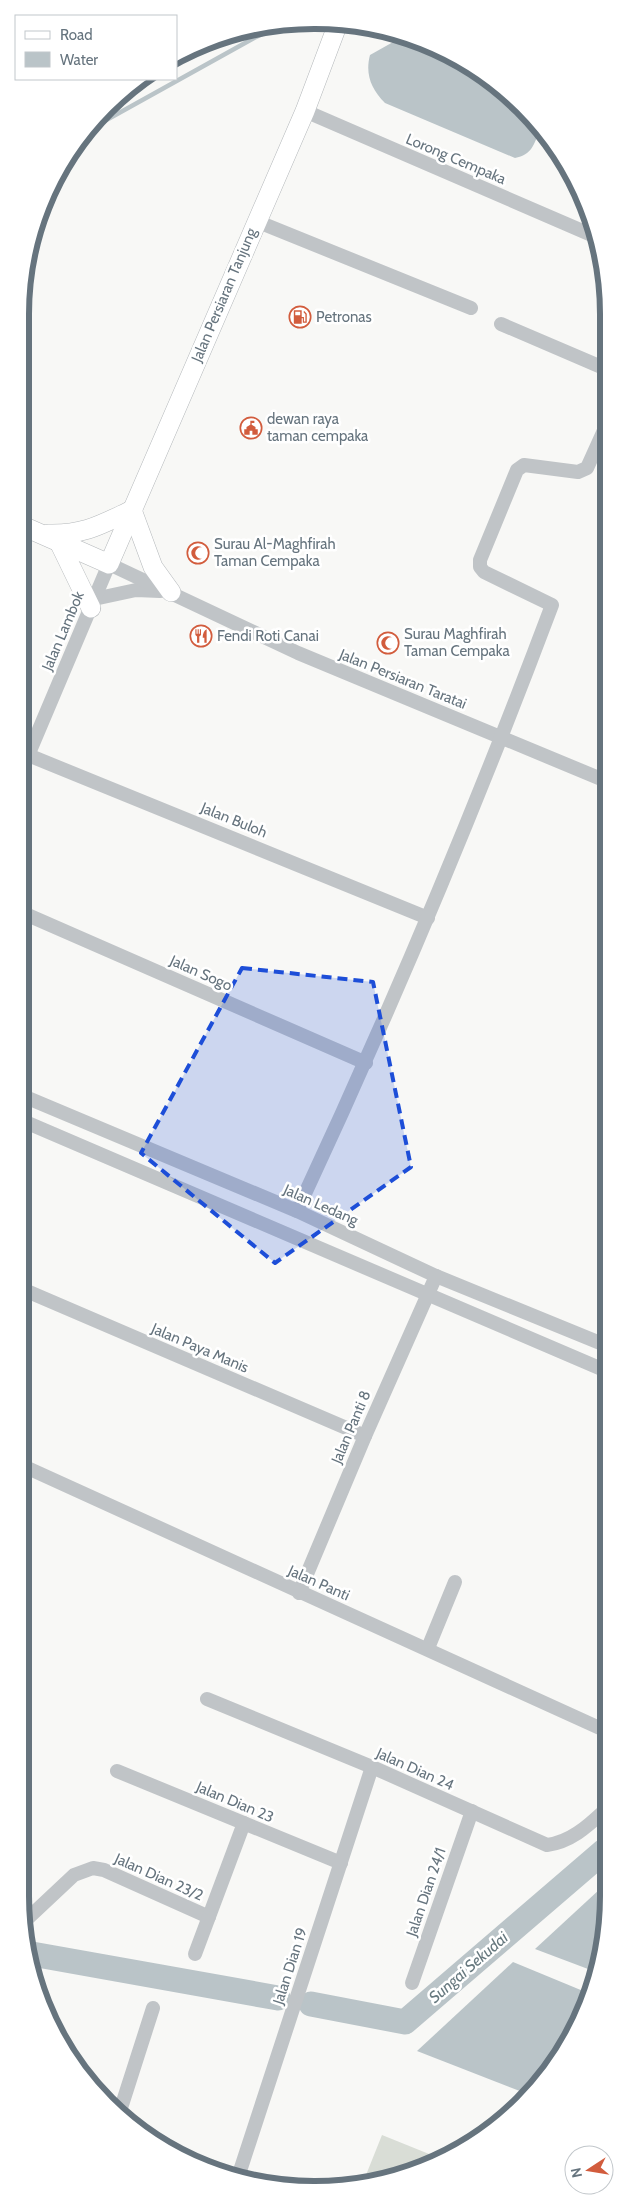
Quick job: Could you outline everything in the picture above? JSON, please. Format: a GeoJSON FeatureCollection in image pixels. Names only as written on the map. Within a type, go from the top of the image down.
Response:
{"type":"FeatureCollection","features":[{"type":"Feature","properties":{"kind":"main road","name":"Jalan Persiaran Tanjung"},"geometry":{"type":"LineString","coordinates":[[109,564],[305,111],[336,29]]}},
{"type":"Feature","properties":{"kind":"main road"},"geometry":{"type":"LineString","coordinates":[[32,530],[70,534],[81,532],[132,510],[152,567],[171,592]]}},
{"type":"Feature","properties":{"kind":"main road"},"geometry":{"type":"LineString","coordinates":[[32,530],[109,564]]}},
{"type":"Feature","properties":{"kind":"main road"},"geometry":{"type":"LineString","coordinates":[[58,540],[92,604]]}},
{"type":"Feature","properties":{"kind":"street","name":"Lorong Cempaka"},"geometry":{"type":"LineString","coordinates":[[305,111],[589,234]]}},
{"type":"Feature","properties":{"kind":"street"},"geometry":{"type":"LineString","coordinates":[[256,221],[471,308]]}},
{"type":"Feature","properties":{"kind":"street"},"geometry":{"type":"LineString","coordinates":[[501,324],[600,366]]}},
{"type":"Feature","properties":{"kind":"street"},"geometry":{"type":"LineString","coordinates":[[297,1211],[366,1063],[428,918],[502,737],[552,605],[484,572],[480,567],[480,560],[517,470],[524,465],[578,472],[583,471],[587,468],[600,439]]}},
{"type":"Feature","properties":{"kind":"street","name":"Jalan Persiaran Taratai"},"geometry":{"type":"LineString","coordinates":[[109,564],[298,653],[600,779]]}},
{"type":"Feature","properties":{"kind":"street","name":"Jalan Lambok"},"geometry":{"type":"LineString","coordinates":[[29,753],[109,564]]}},
{"type":"Feature","properties":{"kind":"street"},"geometry":{"type":"LineString","coordinates":[[92,604],[136,590],[171,592]]}},
{"type":"Feature","properties":{"kind":"street","name":"Jalan Buloh"},"geometry":{"type":"LineString","coordinates":[[29,761],[428,918]]}},
{"type":"Feature","properties":{"kind":"street","name":"Jalan Sogo"},"geometry":{"type":"LineString","coordinates":[[29,916],[366,1063]]}},
{"type":"Feature","properties":{"kind":"street","name":"Jalan Ledang"},"geometry":{"type":"LineString","coordinates":[[29,1099],[297,1211],[436,1276],[600,1343]]}},
{"type":"Feature","properties":{"kind":"street"},"geometry":{"type":"LineString","coordinates":[[29,1123],[600,1368]]}},
{"type":"Feature","properties":{"kind":"street","name":"Jalan Panti 8"},"geometry":{"type":"LineString","coordinates":[[299,1593],[365,1436],[436,1276]]}},
{"type":"Feature","properties":{"kind":"street","name":"Jalan Paya Manis"},"geometry":{"type":"LineString","coordinates":[[29,1292],[365,1436]]}},
{"type":"Feature","properties":{"kind":"street","name":"Jalan Panti"},"geometry":{"type":"LineString","coordinates":[[29,1468],[299,1593],[428,1648],[600,1728]]}},
{"type":"Feature","properties":{"kind":"street"},"geometry":{"type":"LineString","coordinates":[[428,1648],[455,1582]]}},
{"type":"Feature","properties":{"kind":"street","name":"Jalan Dian 24"},"geometry":{"type":"LineString","coordinates":[[207,1700],[372,1767],[547,1845],[567,1840],[600,1816]]}},
{"type":"Feature","properties":{"kind":"street","name":"Jalan Dian 19"},"geometry":{"type":"LineString","coordinates":[[240,2172],[372,1767]]}},
{"type":"Feature","properties":{"kind":"street","name":"Jalan Dian 23"},"geometry":{"type":"LineString","coordinates":[[117,1770],[341,1863]]}},
{"type":"Feature","properties":{"kind":"street","name":"Jalan Dian 24/1"},"geometry":{"type":"LineString","coordinates":[[412,1983],[472,1811]]}},
{"type":"Feature","properties":{"kind":"street"},"geometry":{"type":"LineString","coordinates":[[195,1954],[244,1823]]}},
{"type":"Feature","properties":{"kind":"street","name":"Jalan Dian 23/2"},"geometry":{"type":"LineString","coordinates":[[29,1917],[74,1875],[93,1868],[104,1870],[209,1917]]}},
{"type":"Feature","properties":{"kind":"street"},"geometry":{"type":"LineString","coordinates":[[122,2106],[153,2008]]}},
{"type":"Feature","properties":{"kind":"highlighted area"},"geometry":{"type":"Polygon","coordinates":[[[242,968],[373,982],[411,1167],[275,1263],[141,1153],[242,968]]]}},
{"type":"Feature","properties":{"kind":"shaded area"},"geometry":{"type":"Polygon","coordinates":[[[382,2135],[433,2155],[388,2172],[365,2177],[382,2135]]]}},
{"type":"Feature","properties":{"kind":"water"},"geometry":{"type":"Polygon","coordinates":[[[396,41],[441,58],[473,77],[517,112],[537,136],[534,144],[529,152],[515,158],[385,103],[370,81],[368,69],[370,55],[396,41]]]}},
{"type":"Feature","properties":{"kind":"water"},"geometry":{"type":"Polygon","coordinates":[[[600,1889],[598,1933],[591,1970],[535,1949],[600,1889]]]}},
{"type":"Feature","properties":{"kind":"water"},"geometry":{"type":"Polygon","coordinates":[[[513,1962],[583,1991],[571,2022],[562,2038],[541,2069],[522,2092],[417,2051],[513,1962]]]}},
{"type":"Feature","properties":{"kind":"waterway"},"geometry":{"type":"LineString","coordinates":[[104,121],[264,33]]}},
{"type":"Feature","properties":{"kind":"waterway","name":"Sungai Sekudai"},"geometry":{"type":"LineString","coordinates":[[311,2004],[405,2022],[600,1854]]}},
{"type":"Feature","properties":{"kind":"waterway","name":"Sungai Sekudai"},"geometry":{"type":"LineString","coordinates":[[35,1954],[278,1998]]}},
{"type":"Feature","properties":{"kind":"place","name":"Petronas"},"geometry":{"type":"Point","coordinates":[300,317]}},
{"type":"Feature","properties":{"kind":"place","name":"dewan raya taman cempaka"},"geometry":{"type":"Point","coordinates":[251,428]}},
{"type":"Feature","properties":{"kind":"place","name":"Surau Al-Maghfirah Taman Cempaka"},"geometry":{"type":"Point","coordinates":[198,553]}},
{"type":"Feature","properties":{"kind":"place","name":"Fendi Roti Canai"},"geometry":{"type":"Point","coordinates":[201,636]}},
{"type":"Feature","properties":{"kind":"place","name":"Surau Maghfirah Taman Cempaka"},"geometry":{"type":"Point","coordinates":[388,643]}}]}
